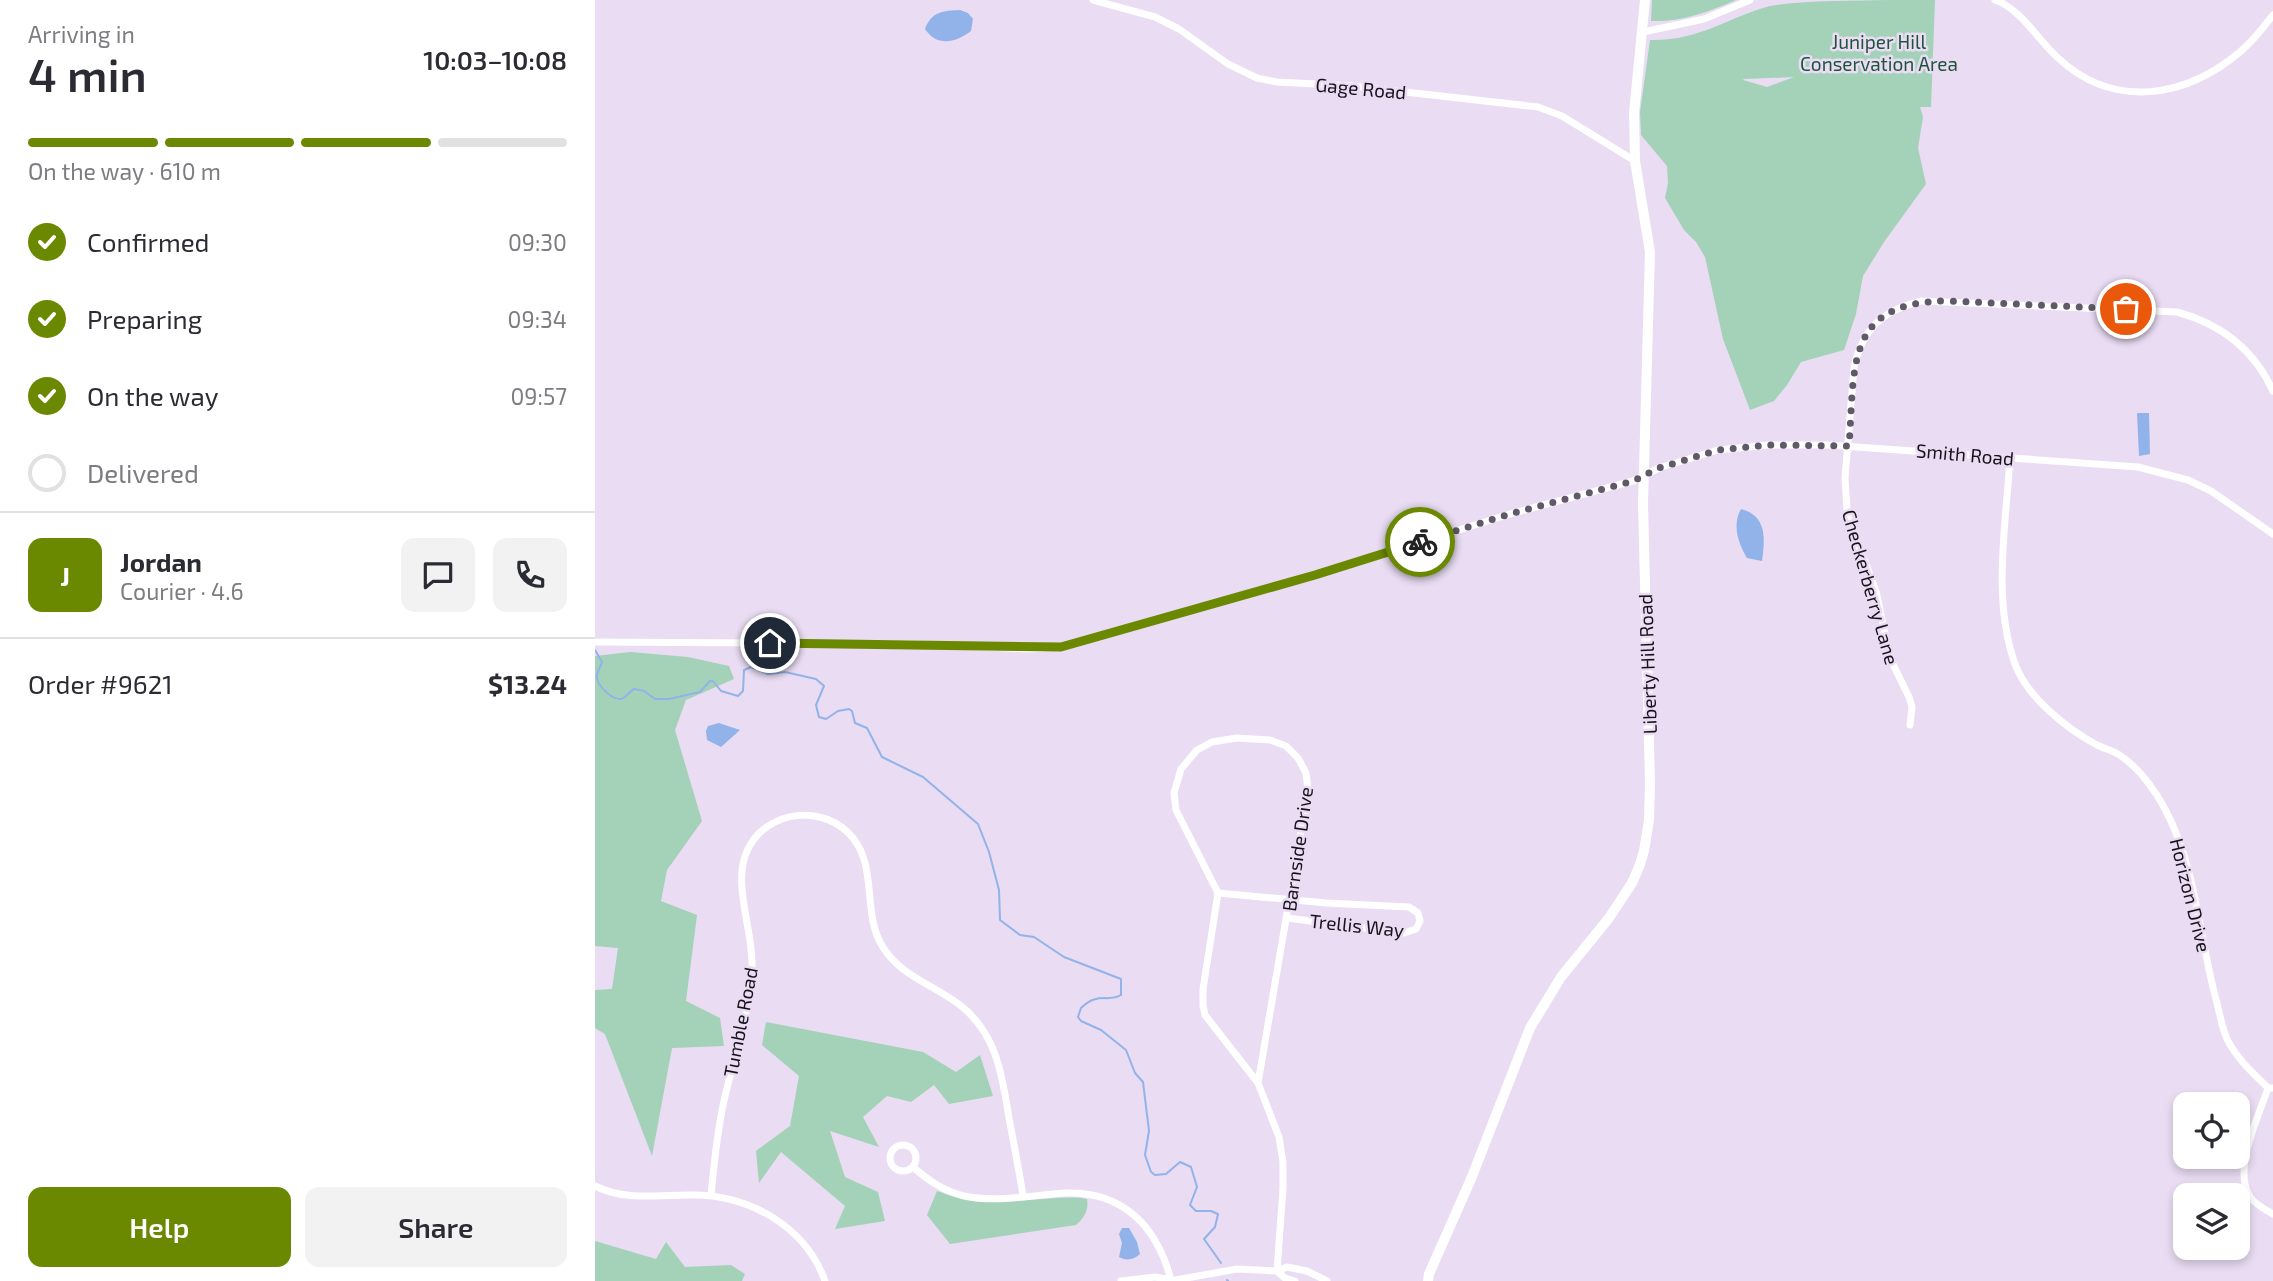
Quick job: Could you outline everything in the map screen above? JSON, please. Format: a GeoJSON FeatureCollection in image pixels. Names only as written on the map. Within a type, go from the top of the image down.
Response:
{"type":"FeatureCollection","features":[{"type":"Feature","properties":{"kind":"street","name":"Gage Road"},"geometry":{"type":"LineString","coordinates":[[1093,0],[1155,17],[1179,29],[1228,64],[1257,78],[1538,107],[1562,116],[1635,161]]}},
{"type":"Feature","properties":{"kind":"street","name":"Liberty Hill Road"},"geometry":{"type":"LineString","coordinates":[[1426,1279],[1458,1211],[1530,1028],[1561,977],[1609,918],[1632,883],[1644,851],[1649,820],[1650,784],[1644,477],[1650,252],[1635,161],[1635,102],[1646,0]]}},
{"type":"Feature","properties":{"kind":"street"},"geometry":{"type":"LineString","coordinates":[[1643,32],[1704,19],[1750,0]]}},
{"type":"Feature","properties":{"kind":"street"},"geometry":{"type":"LineString","coordinates":[[1998,0],[2022,20],[2058,58],[2084,77],[2100,85],[2150,93],[2175,89],[2199,80],[2222,66],[2243,50],[2273,16]]}},
{"type":"Feature","properties":{"kind":"street","name":"Checkerberry Lane"},"geometry":{"type":"LineString","coordinates":[[1910,725],[1912,707],[1890,658],[1871,575],[1850,528],[1845,486],[1854,367],[1858,350],[1877,322],[1890,312],[1922,301],[2177,312],[2201,319],[2224,331],[2244,347],[2260,366],[2273,391]]}},
{"type":"Feature","properties":{"kind":"street","name":"Smith Road"},"geometry":{"type":"LineString","coordinates":[[595,642],[1061,647],[1644,477],[1659,468],[1718,450],[1769,445],[1849,446],[2112,465],[2163,473],[2211,491],[2273,534]]}},
{"type":"Feature","properties":{"kind":"street","name":"Horizon Drive"},"geometry":{"type":"LineString","coordinates":[[2010,458],[2004,600],[2006,627],[2016,667],[2049,711],[2066,726],[2120,755],[2138,770],[2164,807],[2183,853],[2196,900],[2213,991],[2227,1038],[2238,1057],[2271,1088]]}},
{"type":"Feature","properties":{"kind":"street","name":"Barnside Drive"},"geometry":{"type":"LineString","coordinates":[[1218,893],[1176,810],[1174,793],[1178,777],[1191,755],[1204,746],[1228,739],[1262,739],[1279,743],[1293,752],[1303,765],[1308,781],[1308,798],[1258,1083]]}},
{"type":"Feature","properties":{"kind":"street","name":"Tumble Road"},"geometry":{"type":"LineString","coordinates":[[711,1195],[719,1124],[750,983],[752,946],[741,880],[744,860],[752,842],[767,827],[786,817],[807,814],[837,824],[859,847],[866,867],[874,926],[888,954],[910,975],[963,1007],[986,1031],[1000,1066],[1023,1196]]}},
{"type":"Feature","properties":{"kind":"street"},"geometry":{"type":"LineString","coordinates":[[1218,893],[1203,989],[1203,1006],[1210,1023],[1258,1083],[1274,1121],[1283,1162],[1277,1271]]}},
{"type":"Feature","properties":{"kind":"street","name":"Trellis Way"},"geometry":{"type":"LineString","coordinates":[[1218,893],[1409,907],[1418,913],[1420,921],[1413,932],[1404,933],[1287,918]]}},
{"type":"Feature","properties":{"kind":"street"},"geometry":{"type":"LineString","coordinates":[[2271,1088],[2246,1153],[2243,1176],[2251,1198],[2273,1214]]}},
{"type":"Feature","properties":{"kind":"street"},"geometry":{"type":"LineString","coordinates":[[913,1167],[931,1182],[961,1195],[989,1199],[1083,1194],[1114,1202],[1128,1210],[1150,1231],[1163,1252],[1170,1281]]}},
{"type":"Feature","properties":{"kind":"street"},"geometry":{"type":"LineString","coordinates":[[595,1186],[630,1196],[711,1195],[755,1207],[784,1224],[807,1248],[825,1281]]}},
{"type":"Feature","properties":{"kind":"street"},"geometry":{"type":"LineString","coordinates":[[1121,1281],[1154,1277],[1170,1281],[1237,1269],[1277,1271],[1287,1267],[1298,1268],[1327,1281]]}},
{"type":"Feature","properties":{"kind":"street"},"geometry":{"type":"LineString","coordinates":[[1277,1271],[1294,1281]]}},
{"type":"Feature","properties":{"kind":"green space"},"geometry":{"type":"Polygon","coordinates":[[[1652,0],[1736,0],[1695,15],[1651,21],[1652,0]]]}},
{"type":"Feature","properties":{"kind":"green space","name":"Juniper Hill Conservation Area"},"geometry":{"type":"Polygon","coordinates":[[[1875,0],[1935,0],[1931,107],[1920,107],[1923,117],[1918,148],[1926,184],[1863,276],[1856,314],[1844,350],[1801,362],[1774,401],[1750,410],[1723,339],[1705,257],[1696,242],[1684,230],[1665,198],[1667,166],[1641,135],[1640,112],[1650,40],[1684,37],[1770,6],[1875,0]],[[1794,77],[1743,80],[1767,87],[1794,77]]]}},
{"type":"Feature","properties":{"kind":"green space"},"geometry":{"type":"Polygon","coordinates":[[[630,652],[688,657],[729,666],[734,679],[686,700],[675,730],[702,821],[667,870],[661,901],[697,915],[686,1001],[720,1018],[724,1046],[672,1048],[652,1156],[605,1034],[595,1028],[595,990],[612,989],[618,948],[595,946],[595,656],[630,652]]]}},
{"type":"Feature","properties":{"kind":"green space"},"geometry":{"type":"Polygon","coordinates":[[[766,1022],[923,1052],[956,1072],[980,1055],[993,1096],[949,1104],[934,1085],[911,1102],[887,1096],[863,1117],[879,1147],[830,1131],[845,1177],[878,1192],[885,1221],[835,1229],[845,1206],[781,1152],[759,1183],[756,1151],[790,1126],[799,1076],[762,1045],[766,1022]]]}},
{"type":"Feature","properties":{"kind":"green space"},"geometry":{"type":"Polygon","coordinates":[[[937,1191],[963,1199],[989,1201],[1081,1198],[1087,1199],[1087,1210],[1076,1225],[950,1244],[927,1215],[937,1191]]]}},
{"type":"Feature","properties":{"kind":"green space"},"geometry":{"type":"Polygon","coordinates":[[[595,1241],[656,1259],[666,1242],[685,1267],[731,1265],[745,1274],[742,1281],[595,1281],[595,1241]]]}},
{"type":"Feature","properties":{"kind":"water"},"geometry":{"type":"Polygon","coordinates":[[[960,10],[973,19],[971,31],[965,35],[941,41],[925,29],[935,15],[960,10]]]}},
{"type":"Feature","properties":{"kind":"water"},"geometry":{"type":"Polygon","coordinates":[[[2137,413],[2149,413],[2150,454],[2139,456],[2137,413]]]}},
{"type":"Feature","properties":{"kind":"water"},"geometry":{"type":"Polygon","coordinates":[[[1741,509],[1760,522],[1764,536],[1762,561],[1747,558],[1741,546],[1737,521],[1741,509]]]}},
{"type":"Feature","properties":{"kind":"water"},"geometry":{"type":"Polygon","coordinates":[[[719,723],[740,730],[721,747],[707,740],[706,731],[708,726],[719,723]]]}},
{"type":"Feature","properties":{"kind":"water"},"geometry":{"type":"Polygon","coordinates":[[[1122,1228],[1129,1228],[1137,1242],[1140,1254],[1133,1259],[1119,1257],[1122,1243],[1119,1234],[1122,1228]]]}},
{"type":"Feature","properties":{"kind":"waterway"},"geometry":{"type":"LineString","coordinates":[[595,650],[602,662],[597,674],[598,681],[606,692],[617,699],[623,698],[634,689],[644,691],[655,699],[669,699],[700,692],[710,681],[721,691],[738,696],[743,691],[744,670],[751,667],[768,674],[785,672],[816,679],[824,686],[816,705],[819,717],[826,719],[838,711],[852,711],[855,723],[867,728],[882,757],[923,777],[978,824],[999,890],[1000,920],[1020,935],[1034,937],[1064,957],[1121,979],[1121,995],[1087,1003],[1081,1008],[1078,1017],[1101,1030],[1126,1050],[1135,1073],[1143,1082],[1149,1131],[1145,1155],[1151,1172],[1155,1175],[1166,1174],[1180,1162],[1191,1167],[1197,1187],[1190,1205],[1196,1211],[1218,1214],[1215,1227],[1204,1239],[1221,1263]]}},
{"type":"Feature","properties":{"kind":"way so far"},"geometry":{"type":"LineString","coordinates":[[1420,542],[1510,514],[1633,481],[1659,468],[1718,450],[1769,445],[1849,446],[1854,367],[1858,350],[1877,322],[1906,305],[1922,301],[1948,301],[2126,309]]}},
{"type":"Feature","properties":{"kind":"route"},"geometry":{"type":"LineString","coordinates":[[770,643],[1052,649],[1071,646],[1420,542]]}}]}
